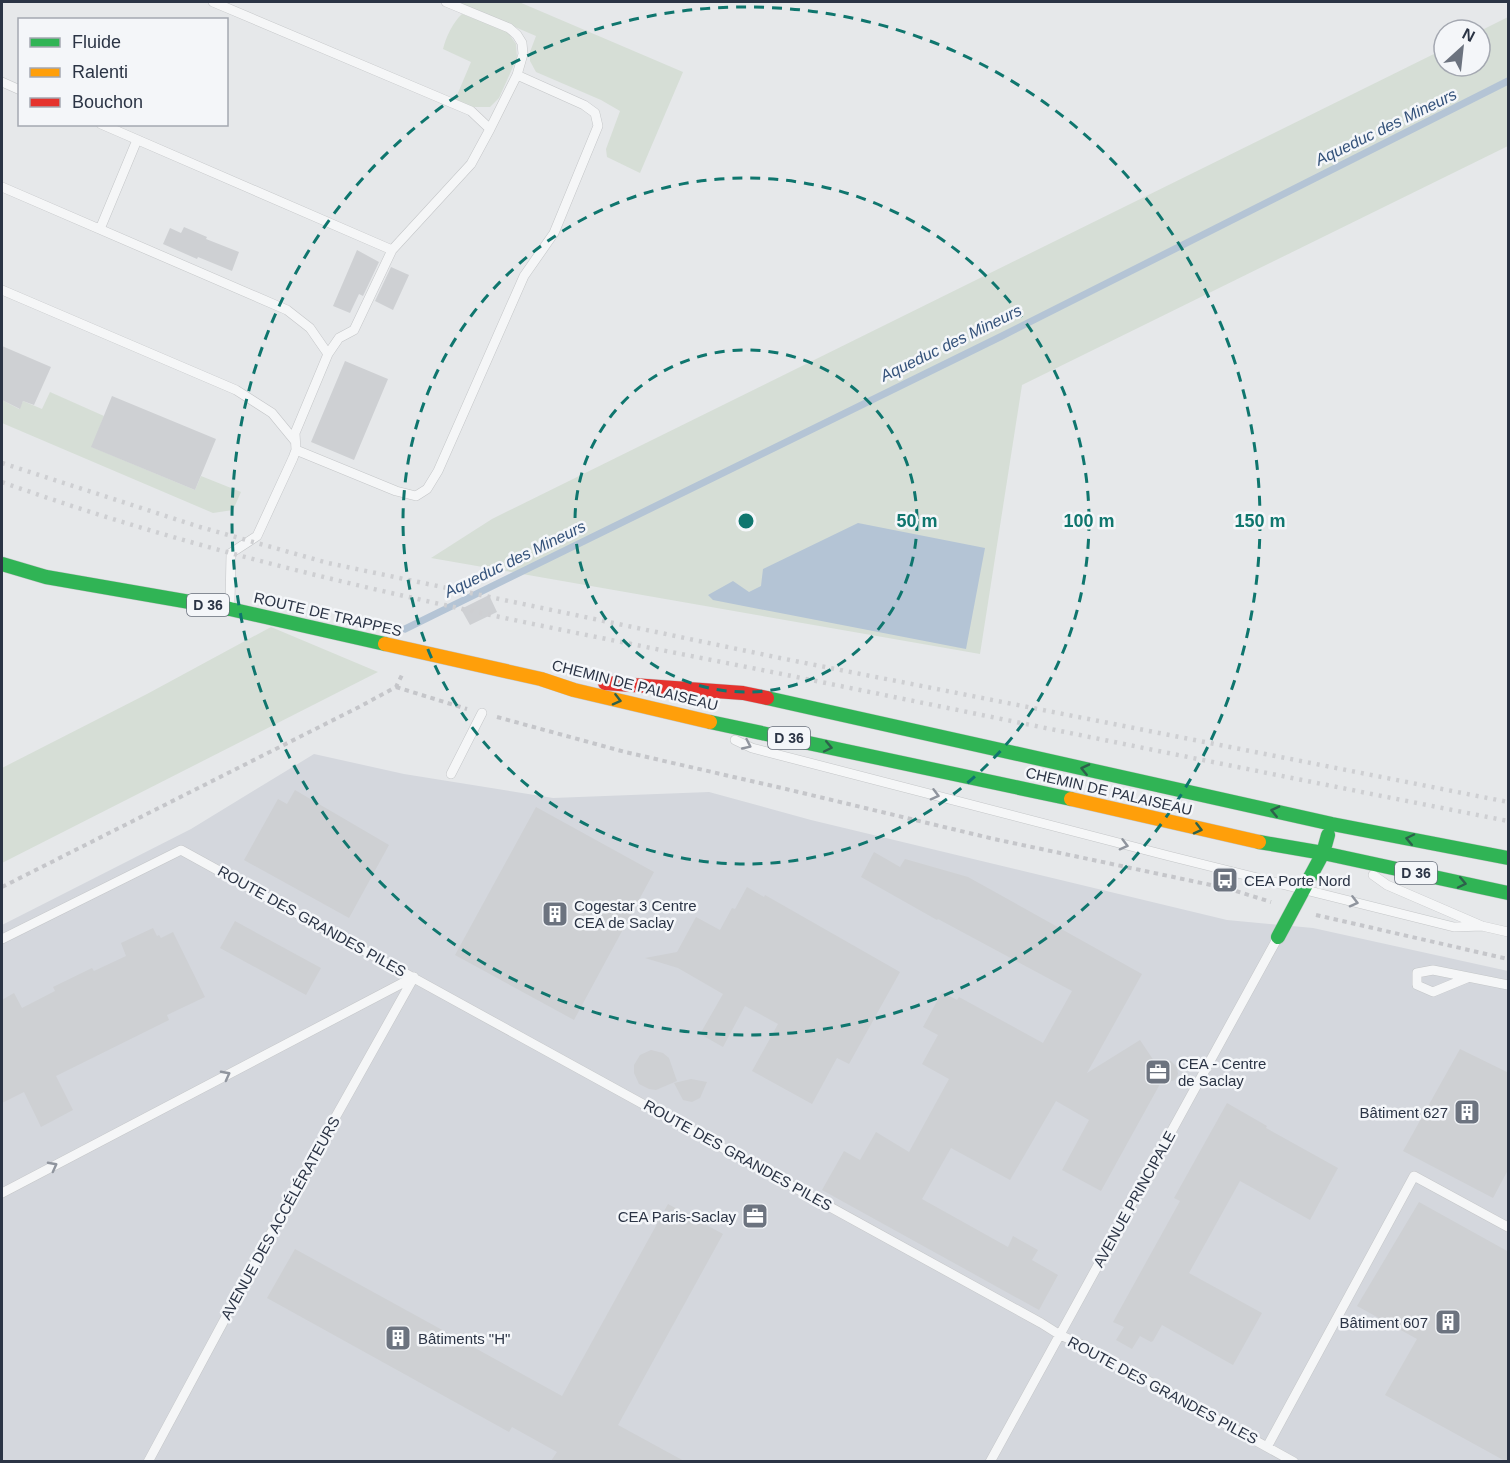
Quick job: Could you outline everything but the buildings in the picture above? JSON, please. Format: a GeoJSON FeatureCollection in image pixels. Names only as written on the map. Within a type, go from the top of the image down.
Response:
{"type":"FeatureCollection","features":[{"type":"Feature","properties":{"kind":"main road","name":"ROUTE DE TRAPPES"},"geometry":{"type":"LineString","coordinates":[[2,564],[46,577],[230,609],[541,679]]}},
{"type":"Feature","properties":{"kind":"main road","name":"CHEMIN DE PALAISEAU"},"geometry":{"type":"LineString","coordinates":[[541,679],[574,690],[695,719],[1039,791],[1244,840],[1323,853],[1509,893]]}},
{"type":"Feature","properties":{"kind":"main road","name":"CHEMIN DE PALAISEAU"},"geometry":{"type":"LineString","coordinates":[[541,679],[743,693],[1332,824],[1509,858]]}},
{"type":"Feature","properties":{"kind":"main road"},"geometry":{"type":"LineString","coordinates":[[1278,937],[1323,853],[1332,824]]}},
{"type":"Feature","properties":{"kind":"lane"},"geometry":{"type":"LineString","coordinates":[[213,2],[471,111],[490,129]]}},
{"type":"Feature","properties":{"kind":"lane"},"geometry":{"type":"LineString","coordinates":[[230,609],[231,553],[257,536],[296,445],[295,433],[328,354],[339,338],[354,330],[392,250],[471,164],[517,75],[523,54],[522,43],[517,35],[509,28],[446,2]]}},
{"type":"Feature","properties":{"kind":"lane"},"geometry":{"type":"LineString","coordinates":[[2,290],[236,390],[272,413],[296,445],[396,491],[416,496],[427,489],[438,471],[524,276],[554,233],[598,126],[595,113],[584,105],[517,75]]}},
{"type":"Feature","properties":{"kind":"lane"},"geometry":{"type":"LineString","coordinates":[[2,82],[18,89]]}},
{"type":"Feature","properties":{"kind":"lane"},"geometry":{"type":"LineString","coordinates":[[105,126],[392,250]]}},
{"type":"Feature","properties":{"kind":"lane"},"geometry":{"type":"LineString","coordinates":[[100,229],[137,140]]}},
{"type":"Feature","properties":{"kind":"lane"},"geometry":{"type":"LineString","coordinates":[[2,187],[288,310],[310,328],[328,354]]}},
{"type":"Feature","properties":{"kind":"lane"},"geometry":{"type":"LineString","coordinates":[[451,774],[482,713]]}},
{"type":"Feature","properties":{"kind":"lane"},"geometry":{"type":"LineString","coordinates":[[695,719],[752,748],[1454,927],[1482,926]]}},
{"type":"Feature","properties":{"kind":"lane"},"geometry":{"type":"LineString","coordinates":[[1332,824],[1373,875],[1387,885],[1482,926],[1509,932]]}},
{"type":"Feature","properties":{"kind":"lane","name":"ROUTE DES GRANDES PILES"},"geometry":{"type":"LineString","coordinates":[[2,939],[182,850],[1060,1335],[1087,1347],[1294,1461]]}},
{"type":"Feature","properties":{"kind":"lane","name":"AVENUE PRINCIPALE"},"geometry":{"type":"LineString","coordinates":[[990,1461],[1278,937]]}},
{"type":"Feature","properties":{"kind":"lane"},"geometry":{"type":"LineString","coordinates":[[1467,978],[1433,992],[1417,985],[1417,973],[1433,970],[1509,985]]}},
{"type":"Feature","properties":{"kind":"lane"},"geometry":{"type":"LineString","coordinates":[[2,1193],[414,977]]}},
{"type":"Feature","properties":{"kind":"lane","name":"AVENUE DES ACCÉLÉRATEURS"},"geometry":{"type":"LineString","coordinates":[[148,1461],[284,1209],[414,977]]}},
{"type":"Feature","properties":{"kind":"lane"},"geometry":{"type":"LineString","coordinates":[[1267,1447],[1414,1176],[1509,1227]]}},
{"type":"Feature","properties":{"kind":"path"},"geometry":{"type":"LineString","coordinates":[[2,887],[396,687],[659,761],[994,839],[1214,886]]}},
{"type":"Feature","properties":{"kind":"path"},"geometry":{"type":"LineString","coordinates":[[1225,888],[1294,909],[1509,959]]}},
{"type":"Feature","properties":{"kind":"shaded area"},"geometry":{"type":"Polygon","coordinates":[[[457,2],[519,2],[683,72],[640,173],[607,157],[606,149],[620,111],[601,100],[536,72],[530,61],[530,52],[536,36],[457,2]]]}},
{"type":"Feature","properties":{"kind":"shaded area"},"geometry":{"type":"Polygon","coordinates":[[[462,14],[507,31],[516,44],[517,58],[499,98],[490,107],[473,107],[455,100],[471,62],[443,49],[450,30],[462,14]]]}},
{"type":"Feature","properties":{"kind":"shaded area"},"geometry":{"type":"Polygon","coordinates":[[[1508,17],[1508,146],[1022,385],[980,654],[431,558],[492,519],[1432,55],[1432,78],[1492,78],[1492,25],[1508,17]]]}},
{"type":"Feature","properties":{"kind":"shaded area"},"geometry":{"type":"Polygon","coordinates":[[[50,392],[104,416],[92,447],[195,490],[201,476],[241,492],[233,510],[213,513],[2,423],[2,400],[19,409],[23,401],[42,409],[50,392]]]}},
{"type":"Feature","properties":{"kind":"shaded area"},"geometry":{"type":"Polygon","coordinates":[[[271,627],[378,672],[2,863],[2,768],[271,627]]]}},
{"type":"Feature","properties":{"kind":"shaded area","name":"CEA Paris-Saclay"},"geometry":{"type":"Polygon","coordinates":[[[314,754],[404,774],[553,798],[709,792],[811,820],[1227,920],[1313,928],[1508,971],[1508,1461],[2,1462],[2,925],[191,829],[314,754]]]}},
{"type":"Feature","properties":{"kind":"water"},"geometry":{"type":"Polygon","coordinates":[[[858,523],[985,548],[966,649],[713,600],[708,595],[733,581],[749,592],[761,586],[763,569],[858,523]]]}},
{"type":"Feature","properties":{"kind":"waterway","name":"Aqueduc des Mineurs"},"geometry":{"type":"LineString","coordinates":[[405,629],[1002,336],[1508,81]]}},
{"type":"Feature","properties":{"kind":"railway"},"geometry":{"type":"LineString","coordinates":[[2,463],[200,527],[328,563],[780,658],[1508,802]]}},
{"type":"Feature","properties":{"kind":"railway"},"geometry":{"type":"LineString","coordinates":[[2,482],[97,514],[192,542],[386,592],[581,634],[1508,821]]}},
{"type":"Feature","properties":{"kind":"traffic: fast"},"geometry":{"type":"LineString","coordinates":[[2,564],[46,577],[230,609],[385,644]]}},
{"type":"Feature","properties":{"kind":"traffic: fast"},"geometry":{"type":"LineString","coordinates":[[767,698],[1332,824],[1508,858]]}},
{"type":"Feature","properties":{"kind":"traffic: fast"},"geometry":{"type":"LineString","coordinates":[[710,722],[1071,799]]}},
{"type":"Feature","properties":{"kind":"traffic: fast"},"geometry":{"type":"LineString","coordinates":[[1278,937],[1323,853],[1328,835]]}},
{"type":"Feature","properties":{"kind":"traffic: fast"},"geometry":{"type":"LineString","coordinates":[[1259,842],[1323,853],[1508,893]]}},
{"type":"Feature","properties":{"kind":"traffic: slow"},"geometry":{"type":"LineString","coordinates":[[385,644],[541,679],[574,690],[710,722]]}},
{"type":"Feature","properties":{"kind":"traffic: slow"},"geometry":{"type":"LineString","coordinates":[[1071,799],[1259,842]]}},
{"type":"Feature","properties":{"kind":"traffic: jam"},"geometry":{"type":"LineString","coordinates":[[605,683],[743,693],[767,698]]}},
{"type":"Feature","properties":{"kind":"place","name":"CEA Porte Nord"},"geometry":{"type":"Point","coordinates":[1225,880]}},
{"type":"Feature","properties":{"kind":"place","name":"Cogestar 3 Centre CEA de Saclay"},"geometry":{"type":"Point","coordinates":[555,914]}},
{"type":"Feature","properties":{"kind":"place","name":"CEA - Centre de Saclay"},"geometry":{"type":"Point","coordinates":[1158,1072]}},
{"type":"Feature","properties":{"kind":"place","name":"Bâtiment 627"},"geometry":{"type":"Point","coordinates":[1467,1112]}},
{"type":"Feature","properties":{"kind":"place","name":"CEA Paris-Saclay"},"geometry":{"type":"Point","coordinates":[755,1216]}},
{"type":"Feature","properties":{"kind":"place","name":"Bâtiment 607"},"geometry":{"type":"Point","coordinates":[1448,1322]}},
{"type":"Feature","properties":{"kind":"place","name":"Bâtiments \"H\""},"geometry":{"type":"Point","coordinates":[398,1338]}}]}
